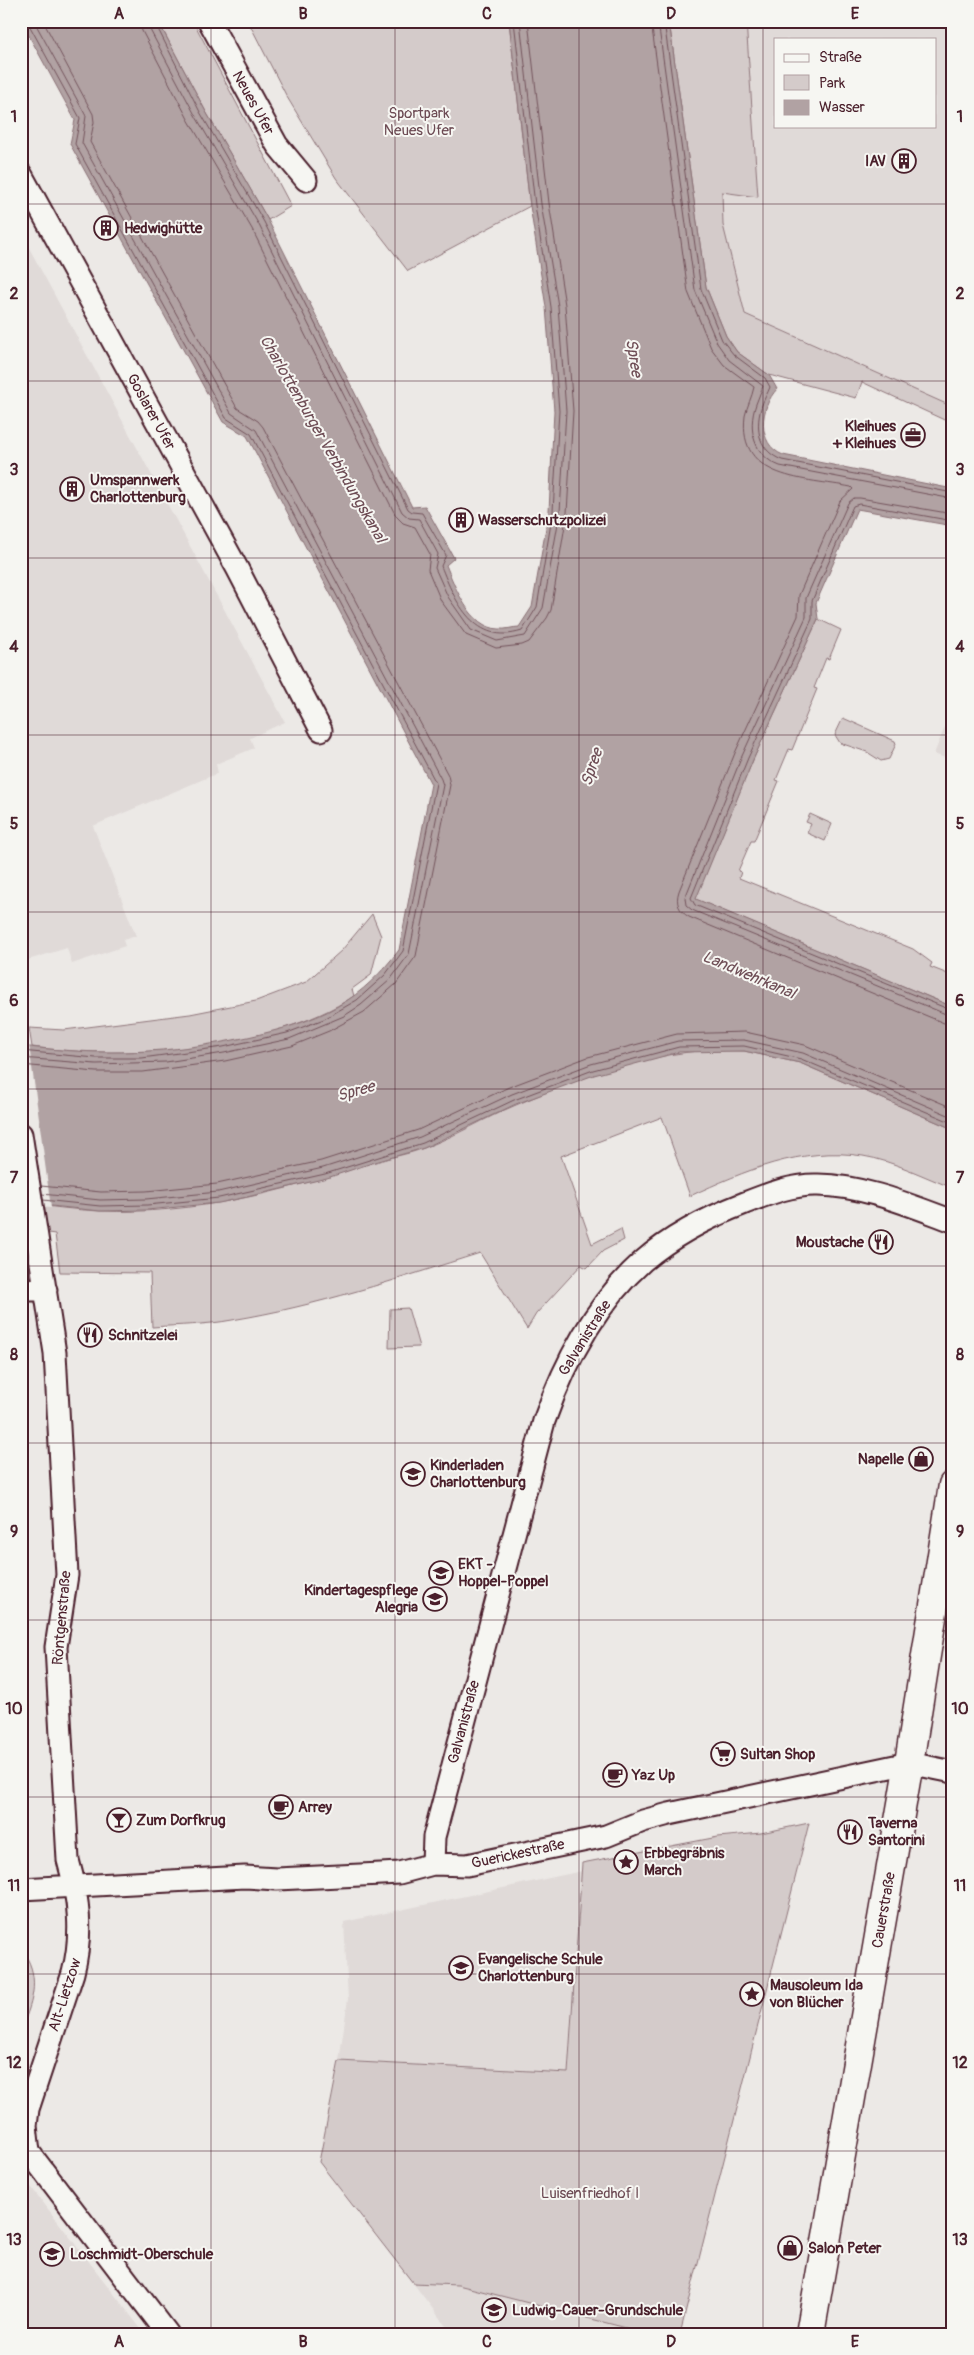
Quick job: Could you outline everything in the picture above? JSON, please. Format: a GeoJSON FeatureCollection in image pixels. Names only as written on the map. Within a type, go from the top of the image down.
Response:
{"type":"FeatureCollection","features":[{"type":"Feature","properties":{"kind":"street","name":"Neues Ufer"},"geometry":{"type":"LineString","coordinates":[[209,21],[277,146],[306,180]]}},
{"type":"Feature","properties":{"kind":"street","name":"Goslarer Ufer"},"geometry":{"type":"LineString","coordinates":[[21,174],[237,568],[321,730]]}},
{"type":"Feature","properties":{"kind":"street","name":"Röntgenstraße"},"geometry":{"type":"LineString","coordinates":[[21,1134],[34,1231],[46,1290],[55,1353],[66,1575],[56,1655],[68,1860],[75,1886]]}},
{"type":"Feature","properties":{"kind":"street","name":"Galvanistraße"},"geometry":{"type":"LineString","coordinates":[[433,1864],[434,1837],[544,1421],[558,1381],[579,1342],[611,1296],[643,1261],[698,1224],[742,1204],[789,1188],[816,1185],[840,1186],[875,1193],[953,1221]]}},
{"type":"Feature","properties":{"kind":"street"},"geometry":{"type":"LineString","coordinates":[[21,1290],[46,1290]]}},
{"type":"Feature","properties":{"kind":"street","name":"Cauerstraße"},"geometry":{"type":"LineString","coordinates":[[810,2334],[909,1763],[953,1485]]}},
{"type":"Feature","properties":{"kind":"street","name":"Guerickestraße"},"geometry":{"type":"LineString","coordinates":[[75,1886],[245,1877],[277,1879],[390,1874],[433,1864],[467,1865],[606,1836],[643,1821],[670,1814],[909,1763],[953,1772]]}},
{"type":"Feature","properties":{"kind":"street"},"geometry":{"type":"LineString","coordinates":[[21,1890],[75,1886]]}},
{"type":"Feature","properties":{"kind":"street","name":"Alt-Lietzow"},"geometry":{"type":"LineString","coordinates":[[25,2150],[29,2083],[73,1973],[79,1950],[80,1924],[75,1886]]}},
{"type":"Feature","properties":{"kind":"street"},"geometry":{"type":"LineString","coordinates":[[25,2150],[168,2334]]}},
{"type":"Feature","properties":{"kind":"shaded area"},"geometry":{"type":"Polygon","coordinates":[[[746,21],[953,21],[953,407],[745,314],[723,225],[722,192],[758,197],[746,21]]]}},
{"type":"Feature","properties":{"kind":"shaded area"},"geometry":{"type":"Polygon","coordinates":[[[21,233],[285,722],[250,738],[254,748],[216,764],[218,773],[93,826],[136,936],[123,940],[125,946],[72,964],[67,948],[28,960],[29,935],[21,913],[21,233]]]}},
{"type":"Feature","properties":{"kind":"shaded area"},"geometry":{"type":"Polygon","coordinates":[[[953,707],[953,761],[934,754],[953,707]]]}},
{"type":"Feature","properties":{"kind":"shaded area","name":"Evangelische Schule Charlottenburg"},"geometry":{"type":"Polygon","coordinates":[[[582,1871],[568,2073],[339,2061],[348,1999],[344,1922],[582,1871]]]}},
{"type":"Feature","properties":{"kind":"shaded area","name":"Loschmidt-Oberschule"},"geometry":{"type":"Polygon","coordinates":[[[21,2174],[145,2334],[21,2334],[21,2174]]]}},
{"type":"Feature","properties":{"kind":"shaded area","name":"Ludwig-Cauer-Grundschule"},"geometry":{"type":"Polygon","coordinates":[[[413,2283],[458,2285],[650,2334],[452,2334],[413,2283]]]}},
{"type":"Feature","properties":{"kind":"green space"},"geometry":{"type":"Polygon","coordinates":[[[158,21],[193,21],[291,206],[268,220],[205,110],[158,21]]]}},
{"type":"Feature","properties":{"kind":"green space","name":"Sportpark Neues Ufer"},"geometry":{"type":"Polygon","coordinates":[[[248,21],[509,21],[530,206],[408,271],[336,178],[287,97],[248,21]]]}},
{"type":"Feature","properties":{"kind":"green space"},"geometry":{"type":"Polygon","coordinates":[[[669,21],[746,21],[758,197],[722,192],[723,225],[745,314],[953,407],[953,424],[862,382],[856,398],[769,375],[737,352],[726,336],[706,287],[669,21]]]}},
{"type":"Feature","properties":{"kind":"green space"},"geometry":{"type":"Polygon","coordinates":[[[818,619],[841,630],[829,659],[826,658],[814,688],[817,689],[792,750],[789,749],[776,780],[779,781],[754,841],[751,841],[738,871],[741,872],[739,878],[913,949],[932,963],[930,967],[953,976],[953,1007],[695,899],[753,760],[818,619]]]}},
{"type":"Feature","properties":{"kind":"green space"},"geometry":{"type":"Polygon","coordinates":[[[843,718],[895,741],[896,744],[889,759],[881,761],[867,752],[840,743],[835,735],[843,718]]]}},
{"type":"Feature","properties":{"kind":"green space"},"geometry":{"type":"Polygon","coordinates":[[[810,814],[832,824],[825,841],[807,833],[811,824],[806,822],[810,814]]]}},
{"type":"Feature","properties":{"kind":"green space"},"geometry":{"type":"Polygon","coordinates":[[[372,914],[381,936],[371,975],[352,989],[354,996],[320,1015],[282,1029],[241,1040],[198,1047],[112,1052],[70,1051],[32,1047],[29,1028],[64,1030],[190,1014],[256,1001],[306,982],[342,950],[372,914]]]}},
{"type":"Feature","properties":{"kind":"green space"},"geometry":{"type":"Polygon","coordinates":[[[711,1050],[744,1051],[800,1063],[953,1129],[953,1188],[875,1158],[840,1154],[796,1158],[774,1163],[731,1178],[690,1196],[662,1117],[561,1156],[592,1244],[621,1229],[624,1240],[603,1251],[587,1268],[581,1265],[536,1314],[527,1329],[480,1253],[326,1300],[264,1314],[222,1322],[152,1327],[150,1273],[60,1272],[55,1234],[21,1229],[21,1203],[61,1208],[134,1211],[203,1205],[271,1192],[418,1150],[448,1138],[504,1110],[587,1077],[661,1056],[711,1050]]]}},
{"type":"Feature","properties":{"kind":"green space"},"geometry":{"type":"Polygon","coordinates":[[[408,1308],[419,1347],[389,1348],[390,1309],[408,1308]]]}},
{"type":"Feature","properties":{"kind":"green space","name":"Luisenfriedhof I"},"geometry":{"type":"Polygon","coordinates":[[[809,1823],[680,2334],[650,2334],[458,2285],[413,2283],[319,2162],[339,2061],[568,2073],[582,1863],[718,1837],[761,1833],[809,1823]]]}},
{"type":"Feature","properties":{"kind":"green space"},"geometry":{"type":"Polygon","coordinates":[[[21,1949],[31,1968],[33,1988],[29,2008],[21,2028],[21,1949]]]}},
{"type":"Feature","properties":{"kind":"water"},"geometry":{"type":"Polygon","coordinates":[[[21,21],[158,21],[205,110],[268,220],[412,507],[425,506],[454,558],[446,565],[459,595],[480,622],[489,627],[501,629],[519,627],[532,607],[549,511],[554,411],[546,307],[530,206],[509,21],[669,21],[706,287],[726,336],[737,352],[769,375],[777,389],[767,405],[764,415],[765,434],[768,443],[774,450],[783,455],[953,489],[953,526],[857,509],[816,603],[818,619],[753,760],[696,899],[953,1007],[953,1129],[800,1063],[744,1051],[679,1052],[594,1075],[516,1104],[424,1148],[327,1178],[247,1197],[219,1203],[147,1210],[100,1211],[21,1203],[21,1046],[80,1051],[135,1052],[219,1043],[305,1021],[327,1012],[347,1000],[372,981],[399,950],[431,784],[247,436],[223,422],[70,144],[75,120],[21,21]]]}},
{"type":"Feature","properties":{"kind":"pier"},"geometry":{"type":"Polygon","coordinates":[[[21,1044],[29,1045],[51,1208],[21,1205],[21,1044]]]}},
{"type":"Feature","properties":{"kind":"place","name":"IAV"},"geometry":{"type":"Point","coordinates":[904,161]}},
{"type":"Feature","properties":{"kind":"place","name":"Hedwighütte"},"geometry":{"type":"Point","coordinates":[106,228]}},
{"type":"Feature","properties":{"kind":"place","name":"Kleihues + Kleihues"},"geometry":{"type":"Point","coordinates":[913,435]}},
{"type":"Feature","properties":{"kind":"place","name":"Umspannwerk Charlottenburg"},"geometry":{"type":"Point","coordinates":[72,489]}},
{"type":"Feature","properties":{"kind":"place","name":"Wasserschutzpolizei"},"geometry":{"type":"Point","coordinates":[461,520]}},
{"type":"Feature","properties":{"kind":"place","name":"Moustache"},"geometry":{"type":"Point","coordinates":[881,1242]}},
{"type":"Feature","properties":{"kind":"place","name":"Schnitzelei"},"geometry":{"type":"Point","coordinates":[90,1335]}},
{"type":"Feature","properties":{"kind":"place","name":"Napelle"},"geometry":{"type":"Point","coordinates":[921,1459]}},
{"type":"Feature","properties":{"kind":"place","name":"Kinderladen Charlottenburg"},"geometry":{"type":"Point","coordinates":[413,1474]}},
{"type":"Feature","properties":{"kind":"place","name":"EKT - Hoppel-Poppel"},"geometry":{"type":"Point","coordinates":[441,1573]}},
{"type":"Feature","properties":{"kind":"place","name":"Kindertagespflege Alegria"},"geometry":{"type":"Point","coordinates":[435,1599]}},
{"type":"Feature","properties":{"kind":"place","name":"Sultan Shop"},"geometry":{"type":"Point","coordinates":[723,1754]}},
{"type":"Feature","properties":{"kind":"place","name":"Yaz Up"},"geometry":{"type":"Point","coordinates":[615,1775]}},
{"type":"Feature","properties":{"kind":"place","name":"Arrey"},"geometry":{"type":"Point","coordinates":[281,1807]}},
{"type":"Feature","properties":{"kind":"place","name":"Zum Dorfkrug"},"geometry":{"type":"Point","coordinates":[119,1820]}},
{"type":"Feature","properties":{"kind":"place","name":"Taverna Santorini"},"geometry":{"type":"Point","coordinates":[850,1832]}},
{"type":"Feature","properties":{"kind":"place","name":"Erbbegräbnis March"},"geometry":{"type":"Point","coordinates":[626,1862]}},
{"type":"Feature","properties":{"kind":"place","name":"Evangelische Schule Charlottenburg"},"geometry":{"type":"Point","coordinates":[461,1968]}},
{"type":"Feature","properties":{"kind":"place","name":"Mausoleum Ida von Blücher"},"geometry":{"type":"Point","coordinates":[752,1994]}},
{"type":"Feature","properties":{"kind":"place","name":"Salon Peter"},"geometry":{"type":"Point","coordinates":[790,2248]}},
{"type":"Feature","properties":{"kind":"place","name":"Loschmidt-Oberschule"},"geometry":{"type":"Point","coordinates":[52,2254]}},
{"type":"Feature","properties":{"kind":"place","name":"Ludwig-Cauer-Grundschule"},"geometry":{"type":"Point","coordinates":[494,2310]}},
{"type":"Feature","properties":{"kind":"water label","name":"Spree"},"geometry":{"type":"Point","coordinates":[634,358]}},
{"type":"Feature","properties":{"kind":"water label","name":"Charlottenburger Verbindungskanal"},"geometry":{"type":"Point","coordinates":[323,439]}},
{"type":"Feature","properties":{"kind":"water label","name":"Spree"},"geometry":{"type":"Point","coordinates":[592,767]}},
{"type":"Feature","properties":{"kind":"water label","name":"Landwehrkanal"},"geometry":{"type":"Point","coordinates":[749,975]}},
{"type":"Feature","properties":{"kind":"water label","name":"Spree"},"geometry":{"type":"Point","coordinates":[356,1091]}}]}
